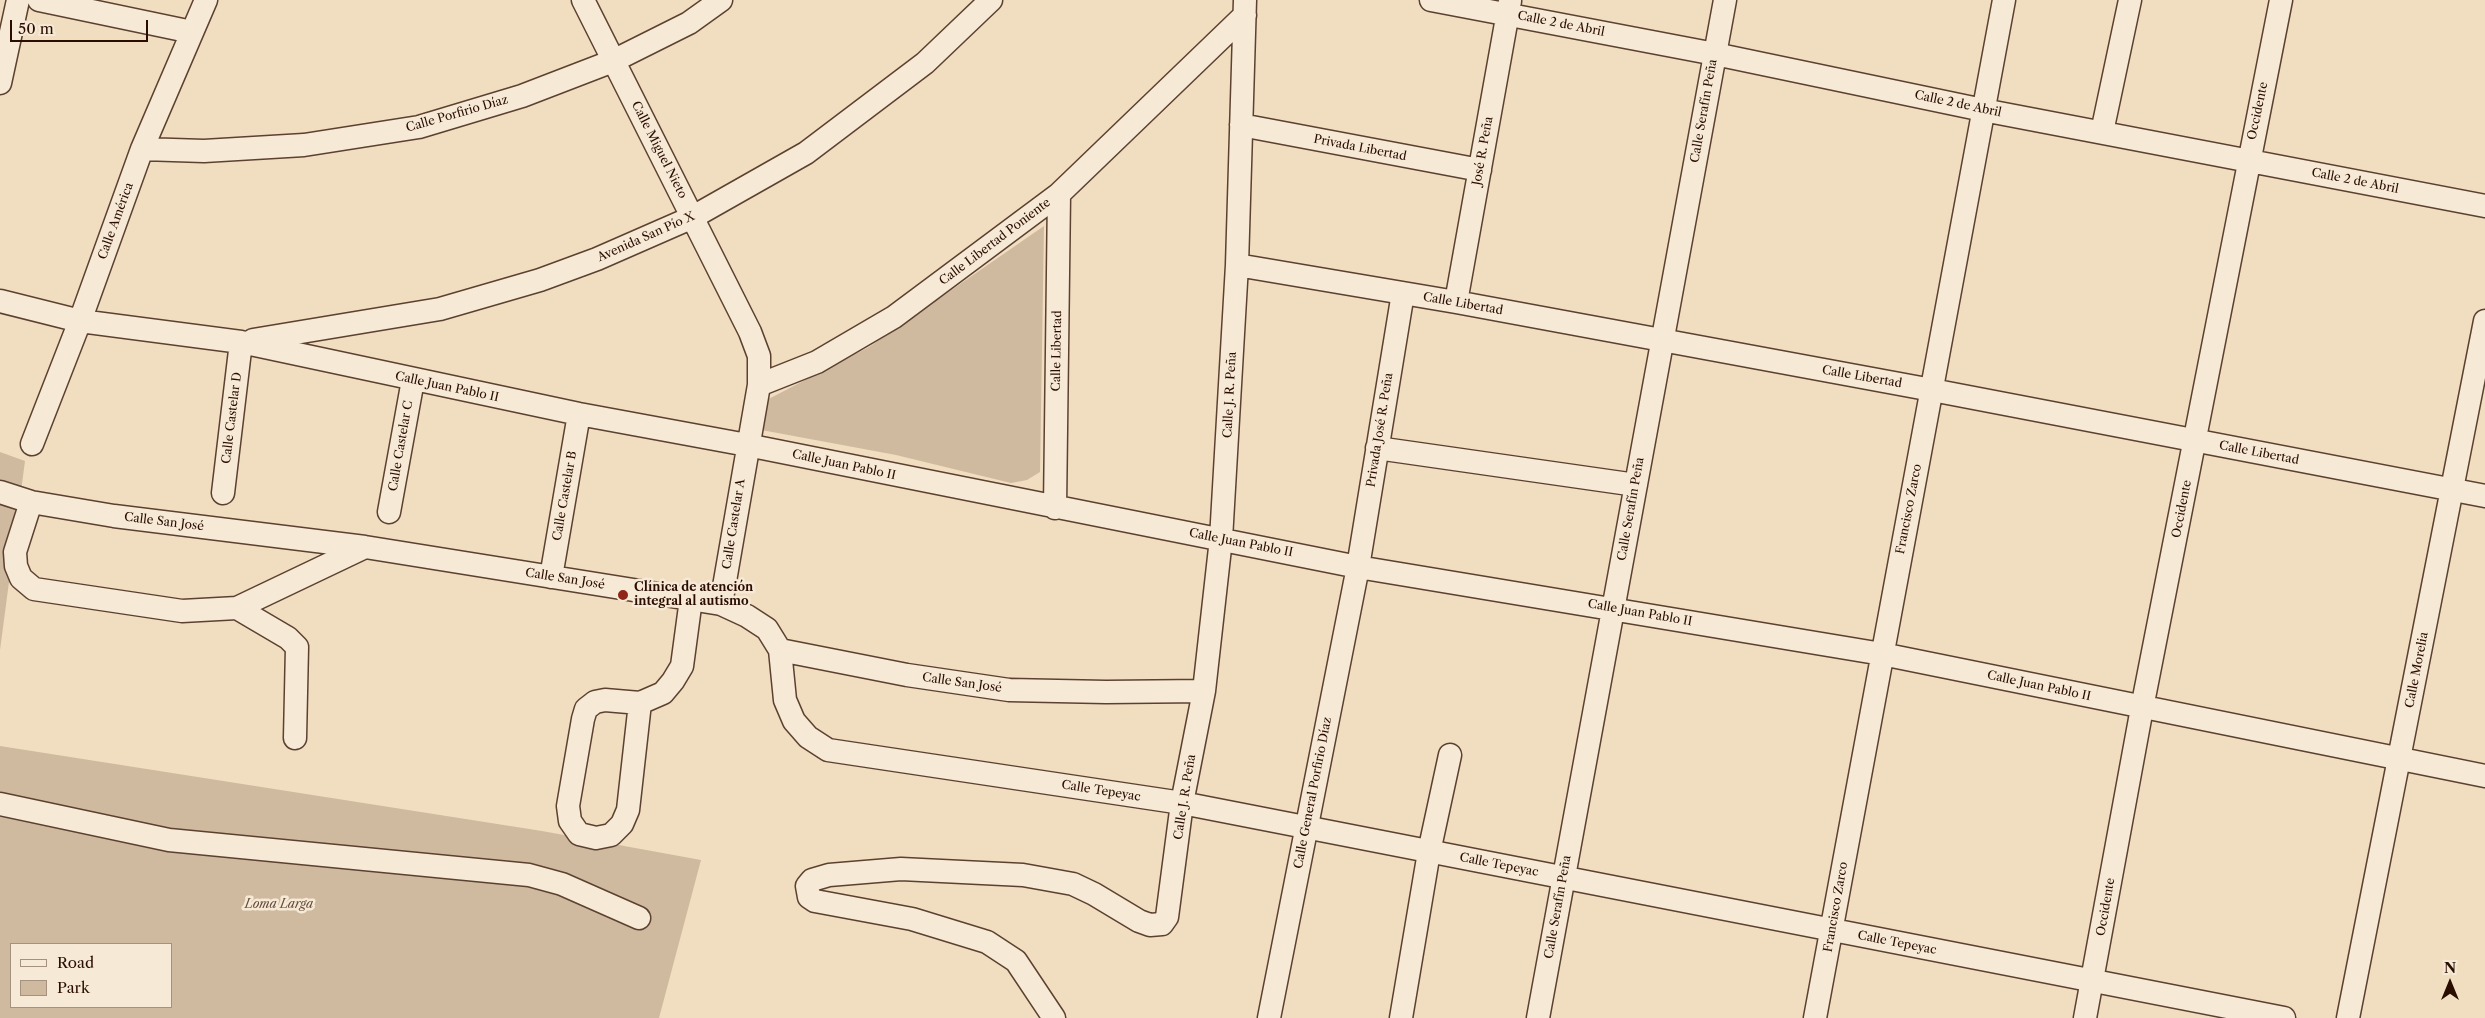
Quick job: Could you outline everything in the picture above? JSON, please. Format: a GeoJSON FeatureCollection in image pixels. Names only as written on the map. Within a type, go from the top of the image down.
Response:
{"type":"FeatureCollection","features":[{"type":"Feature","properties":{"kind":"street"},"geometry":{"type":"LineString","coordinates":[[0,83],[18,0]]}},
{"type":"Feature","properties":{"kind":"street"},"geometry":{"type":"LineString","coordinates":[[39,0],[192,32]]}},
{"type":"Feature","properties":{"kind":"street","name":"Calle América"},"geometry":{"type":"LineString","coordinates":[[32,444],[80,321],[142,149],[206,0]]}},
{"type":"Feature","properties":{"kind":"street","name":"Calle Miguel Nieto"},"geometry":{"type":"LineString","coordinates":[[583,0],[750,332],[759,356],[759,386]]}},
{"type":"Feature","properties":{"kind":"street","name":"Calle Porfirio Díaz"},"geometry":{"type":"LineString","coordinates":[[142,149],[204,151],[304,146],[419,127],[522,96],[613,61],[689,23],[721,0]]}},
{"type":"Feature","properties":{"kind":"street","name":"Avenida San Pío X"},"geometry":{"type":"LineString","coordinates":[[241,342],[440,309],[540,280],[597,259],[692,217],[806,153],[925,63],[990,0]]}},
{"type":"Feature","properties":{"kind":"street","name":"Calle 2 de Abril"},"geometry":{"type":"LineString","coordinates":[[1431,0],[1509,7],[1715,54],[1983,110],[2485,206]]}},
{"type":"Feature","properties":{"kind":"street","name":"Calle Serafín Peña"},"geometry":{"type":"LineString","coordinates":[[1538,1018],[1725,0]]}},
{"type":"Feature","properties":{"kind":"street","name":"Francisco Zarco"},"geometry":{"type":"LineString","coordinates":[[1815,1018],[2004,0]]}},
{"type":"Feature","properties":{"kind":"street"},"geometry":{"type":"LineString","coordinates":[[2102,132],[2130,0]]}},
{"type":"Feature","properties":{"kind":"street","name":"Occidente"},"geometry":{"type":"LineString","coordinates":[[2085,1018],[2142,708],[2248,160],[2281,0]]}},
{"type":"Feature","properties":{"kind":"street","name":"José R. Peña"},"geometry":{"type":"LineString","coordinates":[[1456,302],[1509,7]]}},
{"type":"Feature","properties":{"kind":"street","name":"Calle J. R. Peña"},"geometry":{"type":"LineString","coordinates":[[1054,1018],[1016,961],[987,942],[912,919],[815,901],[809,897],[807,886],[812,880],[829,875],[901,870],[1031,876],[1073,884],[1094,894],[1139,921],[1150,925],[1162,924],[1167,917],[1182,804],[1204,691],[1221,539],[1237,265],[1245,8]]}},
{"type":"Feature","properties":{"kind":"street","name":"Calle Libertad Poniente"},"geometry":{"type":"LineString","coordinates":[[759,386],[817,362],[894,317],[1060,194],[1245,8]]}},
{"type":"Feature","properties":{"kind":"street","name":"Privada Libertad"},"geometry":{"type":"LineString","coordinates":[[1241,125],[1480,170]]}},
{"type":"Feature","properties":{"kind":"street","name":"Calle Libertad"},"geometry":{"type":"LineString","coordinates":[[1055,508],[1060,194]]}},
{"type":"Feature","properties":{"kind":"street","name":"Calle Libertad"},"geometry":{"type":"LineString","coordinates":[[1237,265],[1456,302],[1932,390],[2485,496]]}},
{"type":"Feature","properties":{"kind":"street","name":"Privada José R. Peña"},"geometry":{"type":"LineString","coordinates":[[1358,567],[1403,293]]}},
{"type":"Feature","properties":{"kind":"street","name":"Calle Juan Pablo II"},"geometry":{"type":"LineString","coordinates":[[0,301],[80,321],[241,342],[580,414],[747,445],[1358,567],[1882,654],[2485,776]]}},
{"type":"Feature","properties":{"kind":"street","name":"Calle Morelia"},"geometry":{"type":"LineString","coordinates":[[2348,1018],[2485,322]]}},
{"type":"Feature","properties":{"kind":"street","name":"Calle Castelar D"},"geometry":{"type":"LineString","coordinates":[[223,494],[241,342]]}},
{"type":"Feature","properties":{"kind":"street","name":"Calle Castelar C"},"geometry":{"type":"LineString","coordinates":[[389,512],[413,380]]}},
{"type":"Feature","properties":{"kind":"street"},"geometry":{"type":"LineString","coordinates":[[747,445],[759,386]]}},
{"type":"Feature","properties":{"kind":"street","name":"Calle Castelar B"},"geometry":{"type":"LineString","coordinates":[[551,577],[580,414]]}},
{"type":"Feature","properties":{"kind":"street","name":"Calle Castelar A"},"geometry":{"type":"LineString","coordinates":[[721,604],[747,445]]}},
{"type":"Feature","properties":{"kind":"street"},"geometry":{"type":"LineString","coordinates":[[1377,448],[1636,485]]}},
{"type":"Feature","properties":{"kind":"street","name":"Calle San José"},"geometry":{"type":"LineString","coordinates":[[0,492],[30,502],[114,516],[365,547],[721,604],[747,616],[767,629],[780,650],[907,675],[1009,690],[1106,692],[1204,691]]}},
{"type":"Feature","properties":{"kind":"street"},"geometry":{"type":"LineString","coordinates":[[30,502],[15,552],[16,566],[21,578],[34,589],[182,611],[237,608],[365,547]]}},
{"type":"Feature","properties":{"kind":"street","name":"Calle General Porfirio Díaz"},"geometry":{"type":"LineString","coordinates":[[1269,1018],[1358,567]]}},
{"type":"Feature","properties":{"kind":"street"},"geometry":{"type":"LineString","coordinates":[[640,703],[628,810],[622,824],[611,835],[596,838],[579,834],[570,821],[568,806],[582,719],[586,709],[595,702],[605,700],[640,703],[663,693],[673,682],[682,666],[691,599]]}},
{"type":"Feature","properties":{"kind":"street"},"geometry":{"type":"LineString","coordinates":[[237,608],[288,638],[297,647],[295,738]]}},
{"type":"Feature","properties":{"kind":"street","name":"Calle Tepeyac"},"geometry":{"type":"LineString","coordinates":[[780,650],[785,700],[794,721],[808,737],[828,750],[1182,804],[2284,1018]]}},
{"type":"Feature","properties":{"kind":"street"},"geometry":{"type":"LineString","coordinates":[[1401,1018],[1429,852],[1450,755]]}},
{"type":"Feature","properties":{"kind":"street"},"geometry":{"type":"LineString","coordinates":[[0,804],[169,840],[529,875],[562,884],[639,918]]}},
{"type":"Feature","properties":{"kind":"green space"},"geometry":{"type":"Polygon","coordinates":[[[1044,226],[1040,472],[1027,480],[1011,483],[896,455],[756,429],[755,406],[869,347],[1044,226]]]}},
{"type":"Feature","properties":{"kind":"green space"},"geometry":{"type":"Polygon","coordinates":[[[0,452],[25,461],[0,650],[0,452]]]}},
{"type":"Feature","properties":{"kind":"green space","name":"Loma Larga"},"geometry":{"type":"Polygon","coordinates":[[[0,746],[542,831],[701,860],[659,1018],[0,1018],[0,746]]]}},
{"type":"Feature","properties":{"kind":"place","name":"Clínica de atención integral al autismo"},"geometry":{"type":"Point","coordinates":[623,595]}}]}
